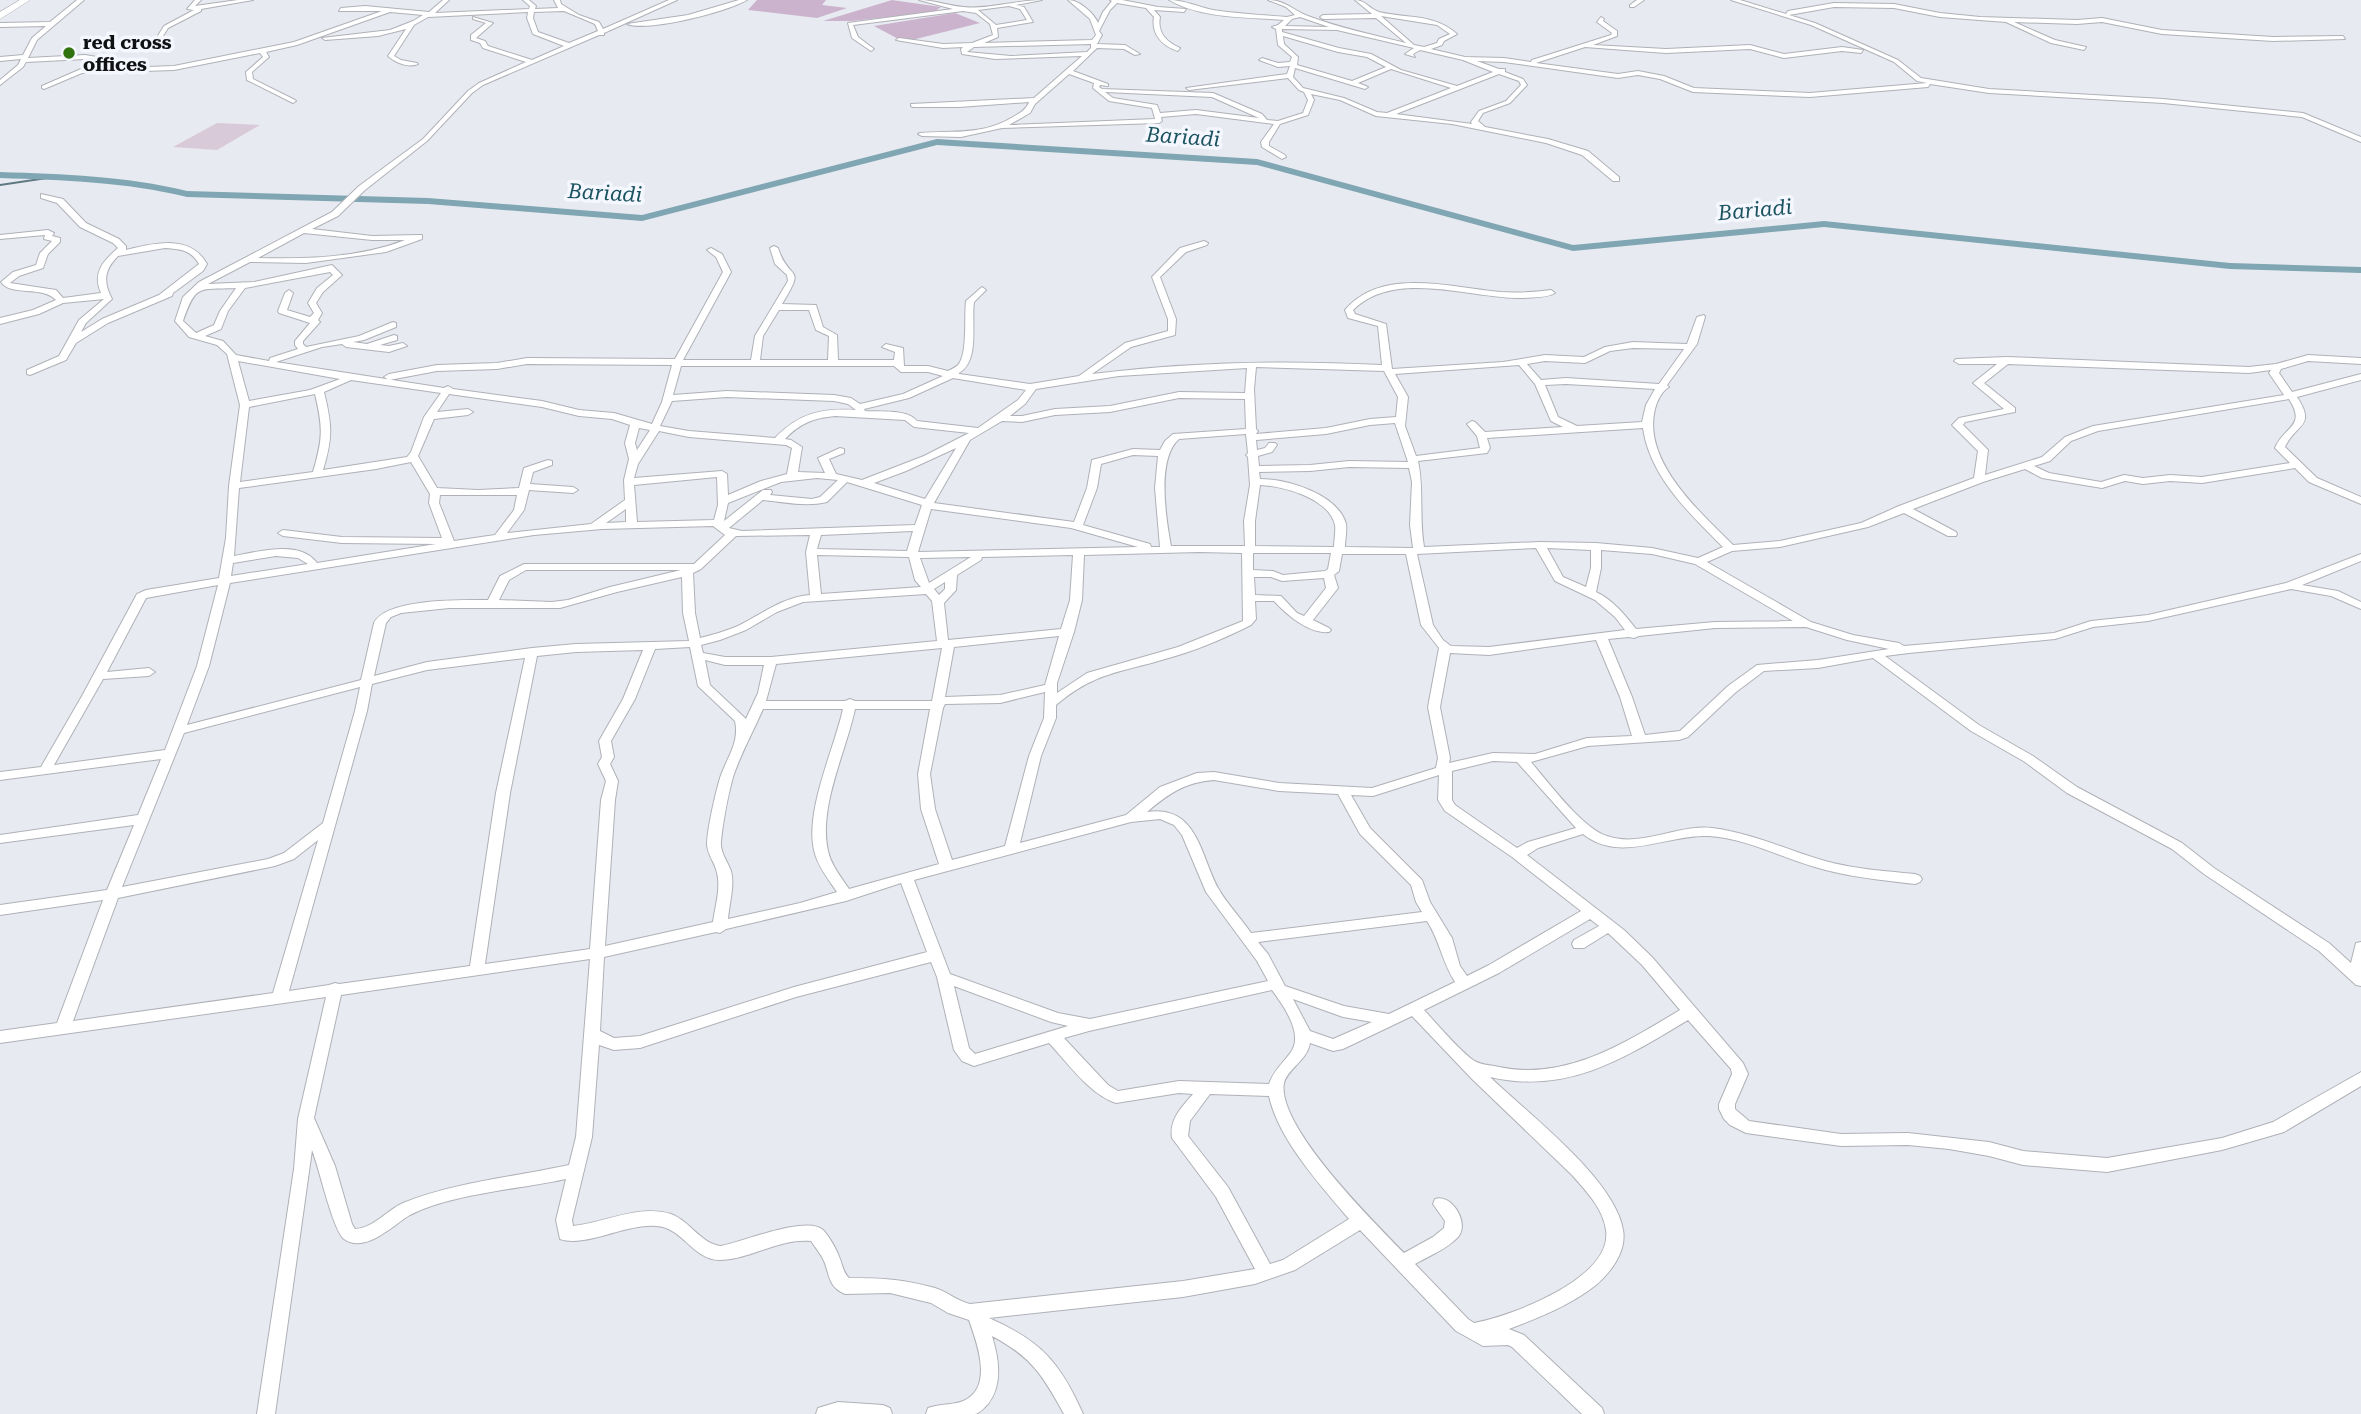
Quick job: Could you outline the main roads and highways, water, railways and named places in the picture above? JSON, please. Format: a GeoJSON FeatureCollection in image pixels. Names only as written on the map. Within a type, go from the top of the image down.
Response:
{"type":"FeatureCollection","features":[{"type":"Feature","properties":{"kind":"highway"},"geometry":{"type":"LineString","coordinates":[[0,16],[26,0]]}},
{"type":"Feature","properties":{"kind":"waterway","name":"Bariadi"},"geometry":{"type":"LineString","coordinates":[[0,175],[96,178],[149,185],[187,194],[428,201],[642,218],[937,142],[1257,162],[1573,248],[1824,224],[2230,266],[2361,270]]}},
{"type":"Feature","properties":{"kind":"waterway"},"geometry":{"type":"LineString","coordinates":[[0,185],[47,178]]}},
{"type":"Feature","properties":{"kind":"place","name":"red cross offices"},"geometry":{"type":"Point","coordinates":[69,53]}}]}
